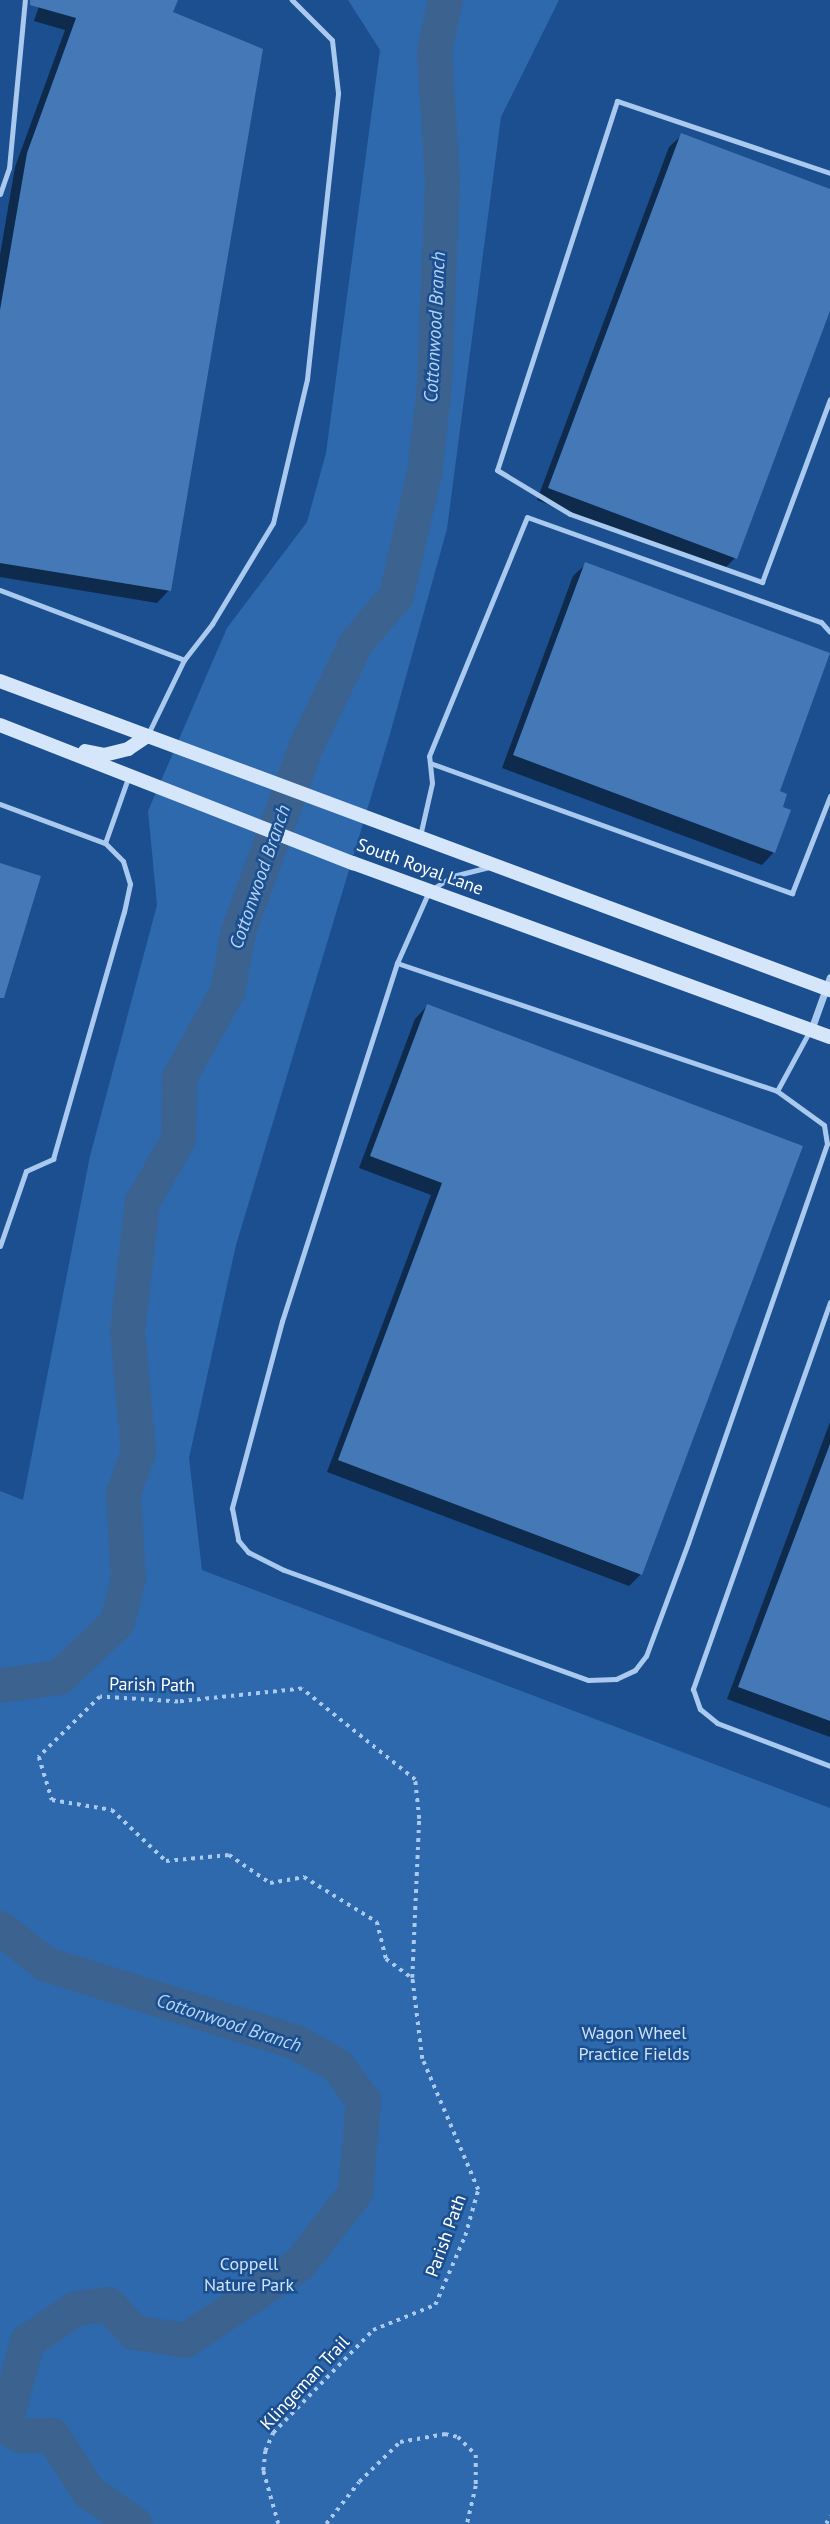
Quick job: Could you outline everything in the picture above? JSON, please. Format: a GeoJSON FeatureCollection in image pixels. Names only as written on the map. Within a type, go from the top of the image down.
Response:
{"type":"FeatureCollection","features":[{"type":"Feature","properties":{"kind":"main road","name":"South Royal Lane"},"geometry":{"type":"LineString","coordinates":[[0,681],[495,866],[829,985]]}},
{"type":"Feature","properties":{"kind":"main road","name":"South Royal Lane"},"geometry":{"type":"LineString","coordinates":[[0,725],[353,863],[830,1037]]}},
{"type":"Feature","properties":{"kind":"main road"},"geometry":{"type":"LineString","coordinates":[[56,746],[104,755],[128,749],[147,736]]}},
{"type":"Feature","properties":{"kind":"street"},"geometry":{"type":"LineString","coordinates":[[811,1030],[829,985]]}},
{"type":"Feature","properties":{"kind":"lane"},"geometry":{"type":"LineString","coordinates":[[0,194],[9,168],[25,0]]}},
{"type":"Feature","properties":{"kind":"lane"},"geometry":{"type":"LineString","coordinates":[[147,736],[184,660],[212,624],[273,523],[307,379],[338,93],[332,40],[292,0]]}},
{"type":"Feature","properties":{"kind":"lane"},"geometry":{"type":"LineString","coordinates":[[830,173],[617,101],[497,470],[569,514],[762,582],[830,398]]}},
{"type":"Feature","properties":{"kind":"lane"},"geometry":{"type":"LineString","coordinates":[[420,838],[432,783],[430,763],[527,517],[821,622],[830,632]]}},
{"type":"Feature","properties":{"kind":"lane"},"geometry":{"type":"LineString","coordinates":[[0,590],[184,660]]}},
{"type":"Feature","properties":{"kind":"lane"},"geometry":{"type":"LineString","coordinates":[[430,763],[792,893],[830,796]]}},
{"type":"Feature","properties":{"kind":"lane"},"geometry":{"type":"LineString","coordinates":[[105,842],[130,775]]}},
{"type":"Feature","properties":{"kind":"lane"},"geometry":{"type":"LineString","coordinates":[[0,804],[105,842],[123,861],[130,884],[52,1159],[26,1171],[0,1246]]}},
{"type":"Feature","properties":{"kind":"lane"},"geometry":{"type":"LineString","coordinates":[[397,963],[777,1091],[824,1125],[827,1143],[646,1656],[635,1670],[616,1679],[588,1680],[536,1663],[284,1570],[248,1552],[238,1539],[232,1508],[282,1321],[397,963],[429,891],[453,876],[495,866]]}},
{"type":"Feature","properties":{"kind":"lane"},"geometry":{"type":"LineString","coordinates":[[777,1091],[811,1030]]}},
{"type":"Feature","properties":{"kind":"lane"},"geometry":{"type":"LineString","coordinates":[[830,1302],[693,1689],[700,1709],[718,1723],[830,1766]]}},
{"type":"Feature","properties":{"kind":"path","name":"Parish Path"},"geometry":{"type":"LineString","coordinates":[[412,1978],[386,1959],[377,1922],[304,1877],[270,1883],[229,1855],[166,1861],[112,1810],[52,1800],[39,1757],[100,1697],[178,1702],[302,1689],[415,1780],[419,1819],[412,1978],[422,2059],[478,2190],[465,2236],[435,2305]]}},
{"type":"Feature","properties":{"kind":"path","name":"Klingeman Trail"},"geometry":{"type":"LineString","coordinates":[[278,2524],[263,2471],[265,2451],[273,2433],[373,2330],[435,2305]]}},
{"type":"Feature","properties":{"kind":"path"},"geometry":{"type":"LineString","coordinates":[[326,2524],[359,2483],[400,2442],[445,2434],[458,2437],[476,2455],[476,2486],[467,2524]]}},
{"type":"Feature","properties":{"kind":"path"},"geometry":{"type":"LineString","coordinates":[[826,2524],[830,2516]]}},
{"type":"Feature","properties":{"kind":"green space"},"geometry":{"type":"Polygon","coordinates":[[[348,0],[559,0],[501,117],[447,529],[390,734],[236,1245],[189,1458],[202,1570],[830,1808],[830,2524],[0,2524],[0,1491],[23,1500],[90,1156],[157,905],[148,811],[227,628],[307,522],[326,453],[380,50],[348,0]]]}},
{"type":"Feature","properties":{"kind":"building"},"geometry":{"type":"Polygon","coordinates":[[[30,0],[178,0],[173,12],[263,49],[171,591],[0,563],[0,310],[27,153],[76,18],[30,5],[30,0]]]}},
{"type":"Feature","properties":{"kind":"building"},"geometry":{"type":"Polygon","coordinates":[[[681,133],[830,189],[830,311],[737,559],[548,488],[681,133]]]}},
{"type":"Feature","properties":{"kind":"building"},"geometry":{"type":"Polygon","coordinates":[[[585,562],[830,653],[780,791],[787,794],[783,807],[791,810],[775,853],[513,755],[585,562]]]}},
{"type":"Feature","properties":{"kind":"building"},"geometry":{"type":"Polygon","coordinates":[[[0,863],[41,876],[4,998],[0,998],[0,863]]]}},
{"type":"Feature","properties":{"kind":"building"},"geometry":{"type":"Polygon","coordinates":[[[427,1004],[803,1146],[642,1575],[338,1460],[442,1183],[370,1156],[427,1004]]]}},
{"type":"Feature","properties":{"kind":"building"},"geometry":{"type":"Polygon","coordinates":[[[830,1444],[830,1721],[738,1687],[830,1444]]]}},
{"type":"Feature","properties":{"kind":"waterway","name":"Cottonwood Branch"},"geometry":{"type":"LineString","coordinates":[[0,1685],[59,1677],[117,1622],[128,1577],[123,1493],[138,1451],[127,1331],[142,1202],[178,1139],[179,1077],[227,991],[238,931],[306,745],[356,642],[396,595],[424,473],[434,385],[442,180],[434,50],[445,0]]}},
{"type":"Feature","properties":{"kind":"waterway","name":"Cottonwood Branch"},"geometry":{"type":"LineString","coordinates":[[0,1928],[46,1964],[296,2042],[337,2065],[363,2100],[355,2192],[300,2263],[185,2340],[134,2332],[108,2304],[76,2308],[27,2341],[4,2425],[20,2435],[52,2435],[88,2491],[135,2524]]}},
{"type":"Feature","properties":{"kind":"park label","name":"Wagon Wheel Practice Fields"},"geometry":{"type":"Point","coordinates":[634,2044]}},
{"type":"Feature","properties":{"kind":"park label","name":"Coppell Nature Park"},"geometry":{"type":"Point","coordinates":[249,2275]}}]}
